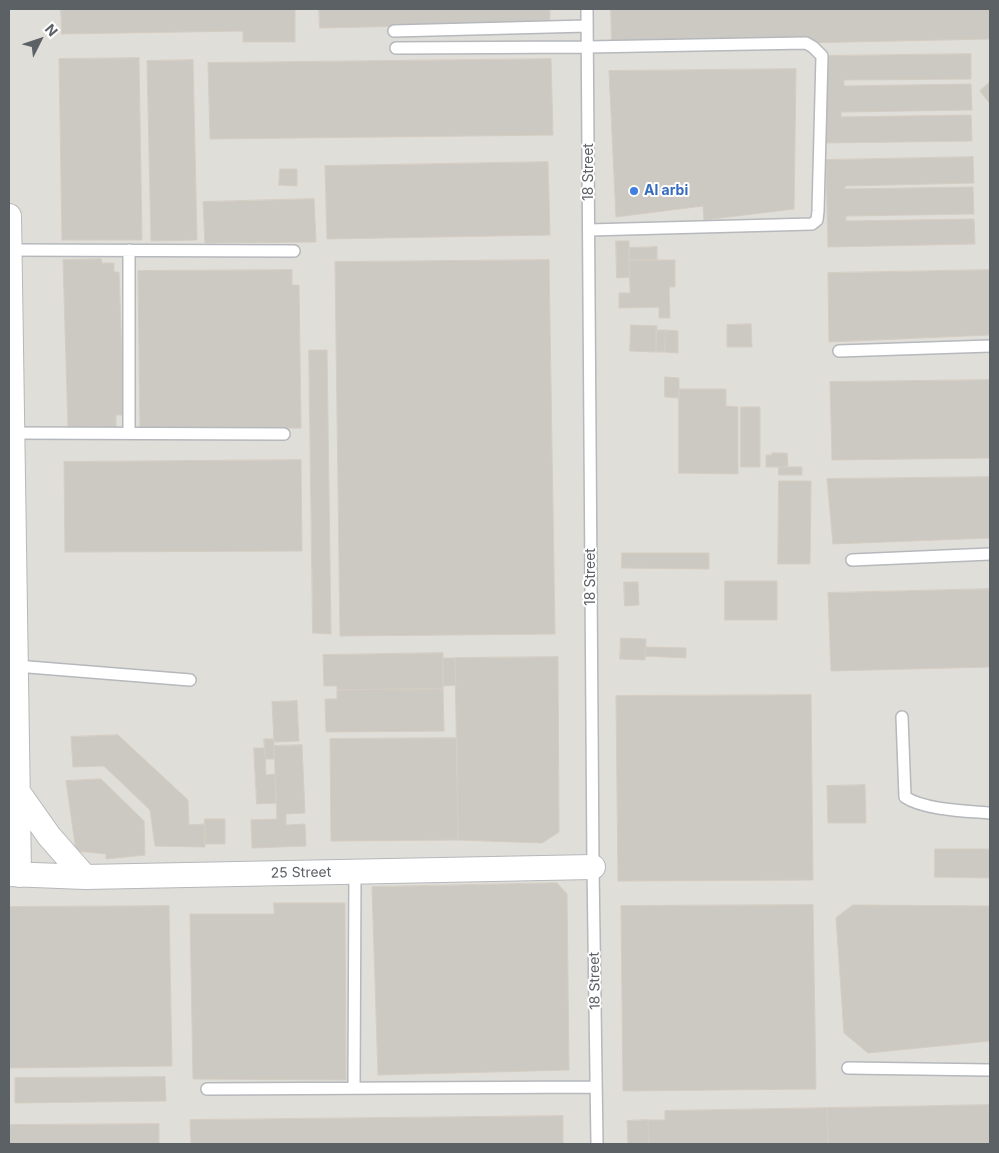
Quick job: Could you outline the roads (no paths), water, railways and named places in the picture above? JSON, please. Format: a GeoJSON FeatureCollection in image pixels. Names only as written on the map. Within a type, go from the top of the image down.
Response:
{"type":"FeatureCollection","features":[{"type":"Feature","properties":{"kind":"street"},"geometry":{"type":"LineString","coordinates":[[9,216],[11,484],[16,666],[13,754],[14,875]]}},
{"type":"Feature","properties":{"kind":"street"},"geometry":{"type":"LineString","coordinates":[[13,798],[85,877]]}},
{"type":"Feature","properties":{"kind":"street","name":"25 Street"},"geometry":{"type":"LineString","coordinates":[[14,875],[85,877],[593,867]]}},
{"type":"Feature","properties":{"kind":"lane","name":"18 Street"},"geometry":{"type":"LineString","coordinates":[[587,9],[593,867],[597,1144]]}},
{"type":"Feature","properties":{"kind":"lane"},"geometry":{"type":"LineString","coordinates":[[394,31],[587,26]]}},
{"type":"Feature","properties":{"kind":"lane"},"geometry":{"type":"LineString","coordinates":[[396,48],[806,43],[822,56],[818,211],[817,220],[812,224],[589,230]]}},
{"type":"Feature","properties":{"kind":"lane"},"geometry":{"type":"LineString","coordinates":[[9,250],[294,251]]}},
{"type":"Feature","properties":{"kind":"lane"},"geometry":{"type":"LineString","coordinates":[[129,250],[129,433]]}},
{"type":"Feature","properties":{"kind":"lane"},"geometry":{"type":"LineString","coordinates":[[839,351],[990,346]]}},
{"type":"Feature","properties":{"kind":"lane"},"geometry":{"type":"LineString","coordinates":[[12,433],[284,434]]}},
{"type":"Feature","properties":{"kind":"lane"},"geometry":{"type":"LineString","coordinates":[[852,560],[990,554]]}},
{"type":"Feature","properties":{"kind":"lane"},"geometry":{"type":"LineString","coordinates":[[16,666],[190,680]]}},
{"type":"Feature","properties":{"kind":"lane"},"geometry":{"type":"LineString","coordinates":[[902,716],[905,797],[913,803],[990,814]]}},
{"type":"Feature","properties":{"kind":"lane"},"geometry":{"type":"LineString","coordinates":[[354,1088],[356,872]]}},
{"type":"Feature","properties":{"kind":"lane"},"geometry":{"type":"LineString","coordinates":[[848,1068],[990,1070]]}},
{"type":"Feature","properties":{"kind":"lane"},"geometry":{"type":"LineString","coordinates":[[207,1090],[596,1087]]}},
{"type":"Feature","properties":{"kind":"place","name":"Al arbi"},"geometry":{"type":"Point","coordinates":[634,191]}}]}
